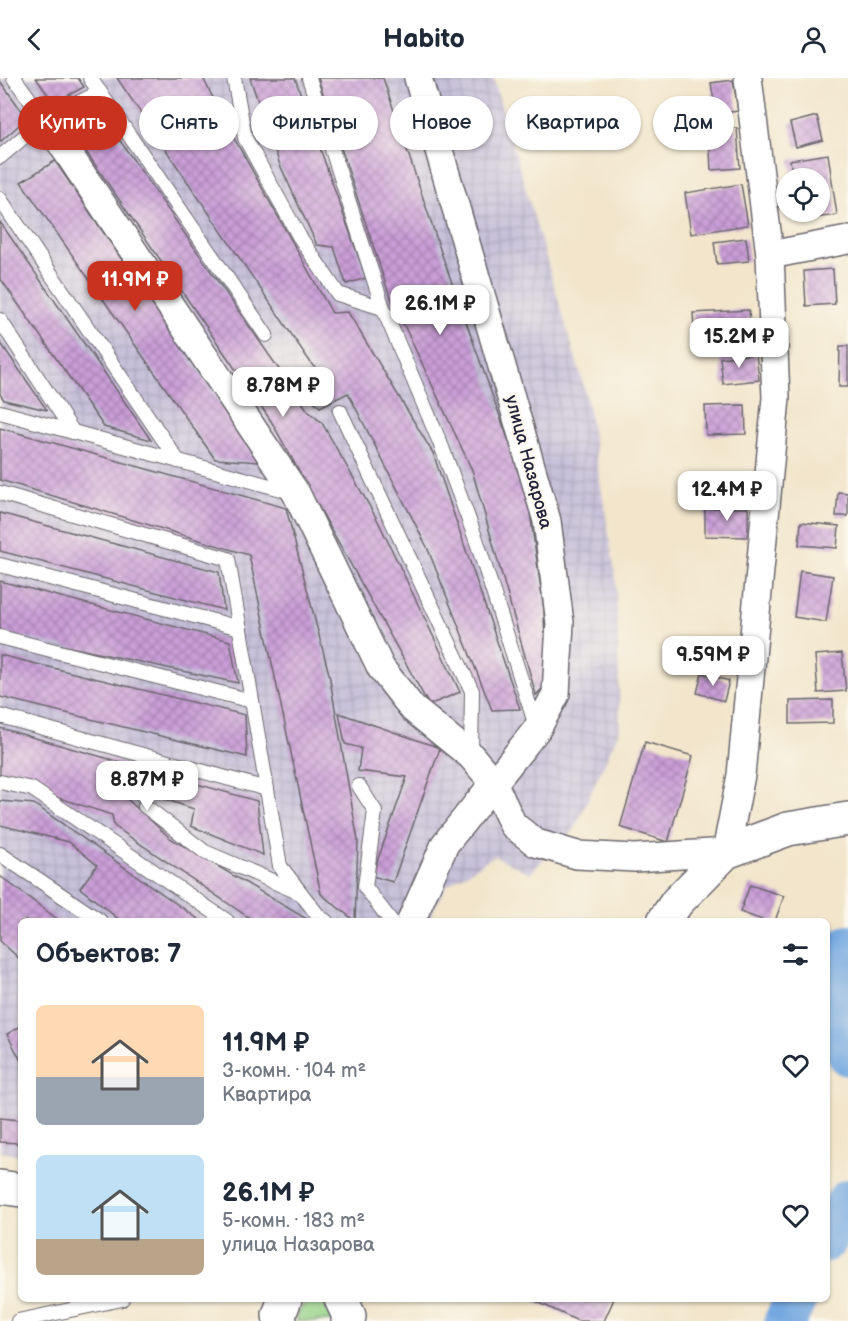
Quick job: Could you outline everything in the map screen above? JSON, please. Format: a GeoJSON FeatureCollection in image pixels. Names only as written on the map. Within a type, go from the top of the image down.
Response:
{"type":"FeatureCollection","features":[{"type":"Feature","properties":{"kind":"main road"},"geometry":{"type":"LineString","coordinates":[[666,918],[677,902],[726,852],[788,829],[848,819]]}},
{"type":"Feature","properties":{"kind":"main road"},"geometry":{"type":"LineString","coordinates":[[0,1187],[18,1190]]}},
{"type":"Feature","properties":{"kind":"main road"},"geometry":{"type":"LineString","coordinates":[[342,1302],[349,1316],[348,1321]]}},
{"type":"Feature","properties":{"kind":"street","name":"улица Назарова"},"geometry":{"type":"LineString","coordinates":[[412,918],[445,844],[537,729],[556,694],[560,622],[547,521],[418,78]]}},
{"type":"Feature","properties":{"kind":"street"},"geometry":{"type":"LineString","coordinates":[[65,150],[296,493],[381,668],[413,709],[471,756],[493,782],[513,825],[536,843],[577,855],[612,857],[726,852],[741,775],[776,398],[770,255],[748,78]]}},
{"type":"Feature","properties":{"kind":"street"},"geometry":{"type":"LineString","coordinates":[[770,255],[848,240]]}},
{"type":"Feature","properties":{"kind":"lane"},"geometry":{"type":"LineString","coordinates":[[14,78],[27,96]]}},
{"type":"Feature","properties":{"kind":"lane"},"geometry":{"type":"LineString","coordinates":[[90,78],[266,335]]}},
{"type":"Feature","properties":{"kind":"lane"},"geometry":{"type":"LineString","coordinates":[[234,78],[245,138],[299,236],[338,294],[383,308]]}},
{"type":"Feature","properties":{"kind":"lane"},"geometry":{"type":"LineString","coordinates":[[309,78],[383,308],[441,445],[473,531],[537,729]]}},
{"type":"Feature","properties":{"kind":"lane"},"geometry":{"type":"LineString","coordinates":[[93,96],[99,92]]}},
{"type":"Feature","properties":{"kind":"lane"},"geometry":{"type":"LineString","coordinates":[[0,157],[18,145]]}},
{"type":"Feature","properties":{"kind":"lane"},"geometry":{"type":"LineString","coordinates":[[0,199],[178,460]]}},
{"type":"Feature","properties":{"kind":"lane"},"geometry":{"type":"LineString","coordinates":[[0,320],[73,432]]}},
{"type":"Feature","properties":{"kind":"lane"},"geometry":{"type":"LineString","coordinates":[[340,411],[472,691],[471,756]]}},
{"type":"Feature","properties":{"kind":"lane"},"geometry":{"type":"LineString","coordinates":[[0,412],[296,493]]}},
{"type":"Feature","properties":{"kind":"lane"},"geometry":{"type":"LineString","coordinates":[[0,493],[228,559],[280,866],[320,918]]}},
{"type":"Feature","properties":{"kind":"lane"},"geometry":{"type":"LineString","coordinates":[[0,565],[240,628]]}},
{"type":"Feature","properties":{"kind":"lane"},"geometry":{"type":"LineString","coordinates":[[0,637],[252,701]]}},
{"type":"Feature","properties":{"kind":"lane"},"geometry":{"type":"LineString","coordinates":[[0,716],[267,789]]}},
{"type":"Feature","properties":{"kind":"lane"},"geometry":{"type":"LineString","coordinates":[[0,782],[32,789],[223,918]]}},
{"type":"Feature","properties":{"kind":"lane"},"geometry":{"type":"LineString","coordinates":[[359,786],[375,811],[365,887],[389,918]]}},
{"type":"Feature","properties":{"kind":"lane"},"geometry":{"type":"LineString","coordinates":[[145,806],[205,852],[300,892]]}},
{"type":"Feature","properties":{"kind":"lane"},"geometry":{"type":"LineString","coordinates":[[0,854],[96,918]]}},
{"type":"Feature","properties":{"kind":"lane"},"geometry":{"type":"LineString","coordinates":[[18,1321],[108,1302]]}},
{"type":"Feature","properties":{"kind":"shaded area"},"geometry":{"type":"Polygon","coordinates":[[[0,78],[493,78],[505,119],[505,150],[514,150],[586,394],[616,579],[620,729],[574,830],[530,873],[494,856],[446,886],[430,918],[18,918],[18,1155],[0,1152],[0,78]]]}},
{"type":"Feature","properties":{"kind":"green space"},"geometry":{"type":"Polygon","coordinates":[[[307,1302],[327,1302],[342,1321],[296,1321],[299,1311],[307,1302]]]}},
{"type":"Feature","properties":{"kind":"building"},"geometry":{"type":"Polygon","coordinates":[[[36,78],[78,78],[84,87],[67,96],[49,96],[36,78]]]}},
{"type":"Feature","properties":{"kind":"building"},"geometry":{"type":"Polygon","coordinates":[[[117,78],[203,78],[212,96],[139,96],[139,110],[117,78]]]}},
{"type":"Feature","properties":{"kind":"building"},"geometry":{"type":"Polygon","coordinates":[[[250,78],[295,78],[301,96],[256,96],[250,78]]]}},
{"type":"Feature","properties":{"kind":"building"},"geometry":{"type":"Polygon","coordinates":[[[318,78],[383,78],[390,99],[390,150],[407,150],[527,492],[544,610],[546,685],[536,695],[472,470],[388,291],[342,150],[378,150],[378,96],[324,96],[318,78]]]}},
{"type":"Feature","properties":{"kind":"building"},"geometry":{"type":"Polygon","coordinates":[[[733,80],[738,111],[734,112],[734,96],[713,96],[711,83],[733,80]]]}},
{"type":"Feature","properties":{"kind":"building"},"geometry":{"type":"Polygon","coordinates":[[[0,81],[18,106],[18,126],[0,142],[0,81]]]}},
{"type":"Feature","properties":{"kind":"building"},"geometry":{"type":"Polygon","coordinates":[[[817,116],[823,140],[796,147],[790,123],[817,116]]]}},
{"type":"Feature","properties":{"kind":"building"},"geometry":{"type":"Polygon","coordinates":[[[734,128],[737,128],[740,168],[711,170],[710,150],[734,150],[734,128]]]}},
{"type":"Feature","properties":{"kind":"building"},"geometry":{"type":"Polygon","coordinates":[[[239,147],[332,313],[348,312],[433,453],[520,709],[492,710],[427,547],[348,393],[320,407],[305,392],[328,376],[313,366],[166,150],[239,150],[239,147]]]}},
{"type":"Feature","properties":{"kind":"building"},"geometry":{"type":"Polygon","coordinates":[[[85,150],[126,150],[308,411],[322,423],[378,521],[460,692],[429,705],[271,421],[85,150]]]}},
{"type":"Feature","properties":{"kind":"building"},"geometry":{"type":"Polygon","coordinates":[[[275,150],[321,150],[366,278],[346,284],[334,247],[317,245],[275,150]]]}},
{"type":"Feature","properties":{"kind":"building"},"geometry":{"type":"Polygon","coordinates":[[[828,154],[837,215],[830,216],[830,168],[791,168],[790,160],[828,154]]]}},
{"type":"Feature","properties":{"kind":"building"},"geometry":{"type":"Polygon","coordinates":[[[55,161],[259,462],[215,459],[21,182],[55,161]]]}},
{"type":"Feature","properties":{"kind":"building"},"geometry":{"type":"Polygon","coordinates":[[[741,184],[748,225],[691,234],[685,193],[741,184]]]}},
{"type":"Feature","properties":{"kind":"building"},"geometry":{"type":"Polygon","coordinates":[[[0,222],[151,440],[104,427],[0,278],[0,222]]]}},
{"type":"Feature","properties":{"kind":"building"},"geometry":{"type":"Polygon","coordinates":[[[746,238],[749,261],[717,264],[714,242],[746,238]]]}},
{"type":"Feature","properties":{"kind":"building"},"geometry":{"type":"Polygon","coordinates":[[[833,269],[835,304],[806,306],[804,271],[833,269]]]}},
{"type":"Feature","properties":{"kind":"building"},"geometry":{"type":"Polygon","coordinates":[[[749,310],[751,341],[695,345],[693,313],[749,310]]]}},
{"type":"Feature","properties":{"kind":"building"},"geometry":{"type":"Polygon","coordinates":[[[0,342],[47,410],[4,400],[0,394],[0,342]]]}},
{"type":"Feature","properties":{"kind":"building"},"geometry":{"type":"Polygon","coordinates":[[[840,346],[848,346],[848,387],[839,387],[840,346]]]}},
{"type":"Feature","properties":{"kind":"building"},"geometry":{"type":"Polygon","coordinates":[[[756,354],[759,380],[723,384],[720,358],[756,354]]]}},
{"type":"Feature","properties":{"kind":"building"},"geometry":{"type":"Polygon","coordinates":[[[745,405],[746,434],[706,435],[705,406],[745,405]]]}},
{"type":"Feature","properties":{"kind":"building"},"geometry":{"type":"Polygon","coordinates":[[[0,428],[286,508],[329,674],[358,841],[355,918],[351,918],[321,894],[249,555],[0,480],[0,428]]]}},
{"type":"Feature","properties":{"kind":"building"},"geometry":{"type":"Polygon","coordinates":[[[838,492],[848,493],[848,516],[836,516],[838,492]]]}},
{"type":"Feature","properties":{"kind":"building"},"geometry":{"type":"Polygon","coordinates":[[[705,508],[748,508],[748,537],[705,536],[705,508]]]}},
{"type":"Feature","properties":{"kind":"building"},"geometry":{"type":"Polygon","coordinates":[[[0,513],[219,572],[224,610],[0,551],[0,513]]]}},
{"type":"Feature","properties":{"kind":"building"},"geometry":{"type":"Polygon","coordinates":[[[801,522],[839,526],[837,548],[799,545],[801,522]]]}},
{"type":"Feature","properties":{"kind":"building"},"geometry":{"type":"Polygon","coordinates":[[[800,571],[833,576],[826,622],[794,617],[800,571]]]}},
{"type":"Feature","properties":{"kind":"building"},"geometry":{"type":"Polygon","coordinates":[[[0,581],[230,641],[238,683],[0,632],[0,581]]]}},
{"type":"Feature","properties":{"kind":"building"},"geometry":{"type":"Polygon","coordinates":[[[842,653],[846,691],[818,693],[815,655],[842,653]]]}},
{"type":"Feature","properties":{"kind":"building"},"geometry":{"type":"Polygon","coordinates":[[[0,655],[245,715],[247,757],[0,697],[0,655]]]}},
{"type":"Feature","properties":{"kind":"building"},"geometry":{"type":"Polygon","coordinates":[[[702,673],[729,681],[724,701],[697,693],[702,673]]]}},
{"type":"Feature","properties":{"kind":"building"},"geometry":{"type":"Polygon","coordinates":[[[833,700],[833,723],[790,724],[790,701],[833,700]]]}},
{"type":"Feature","properties":{"kind":"building"},"geometry":{"type":"Polygon","coordinates":[[[339,713],[440,748],[393,882],[372,876],[407,777],[358,771],[361,748],[345,744],[339,713]]]}},
{"type":"Feature","properties":{"kind":"building"},"geometry":{"type":"Polygon","coordinates":[[[0,728],[257,801],[263,855],[191,826],[194,809],[143,792],[126,798],[170,838],[305,918],[250,918],[114,826],[112,815],[0,779],[0,728]]]}},
{"type":"Feature","properties":{"kind":"building"},"geometry":{"type":"Polygon","coordinates":[[[645,742],[693,756],[668,842],[620,827],[645,742]]]}},
{"type":"Feature","properties":{"kind":"building"},"geometry":{"type":"Polygon","coordinates":[[[0,801],[34,804],[197,918],[117,918],[80,888],[97,865],[69,842],[0,825],[0,801]]]}},
{"type":"Feature","properties":{"kind":"building"},"geometry":{"type":"Polygon","coordinates":[[[0,876],[56,918],[18,918],[18,957],[0,941],[0,876]]]}},
{"type":"Feature","properties":{"kind":"building"},"geometry":{"type":"Polygon","coordinates":[[[750,885],[784,896],[776,918],[757,918],[740,912],[750,885]]]}},
{"type":"Feature","properties":{"kind":"building"},"geometry":{"type":"Polygon","coordinates":[[[18,1028],[18,1055],[7,1034],[18,1028]]]}},
{"type":"Feature","properties":{"kind":"building"},"geometry":{"type":"Polygon","coordinates":[[[0,1118],[18,1120],[18,1143],[0,1142],[0,1118]]]}},
{"type":"Feature","properties":{"kind":"building"},"geometry":{"type":"Polygon","coordinates":[[[537,1302],[613,1302],[604,1321],[578,1321],[537,1302]]]}},
{"type":"Feature","properties":{"kind":"waterway"},"geometry":{"type":"LineString","coordinates":[[848,946],[830,989],[848,1055]]}},
{"type":"Feature","properties":{"kind":"waterway"},"geometry":{"type":"LineString","coordinates":[[830,1234],[848,1200]]}},
{"type":"Feature","properties":{"kind":"waterway"},"geometry":{"type":"LineString","coordinates":[[785,1321],[794,1302]]}}]}
